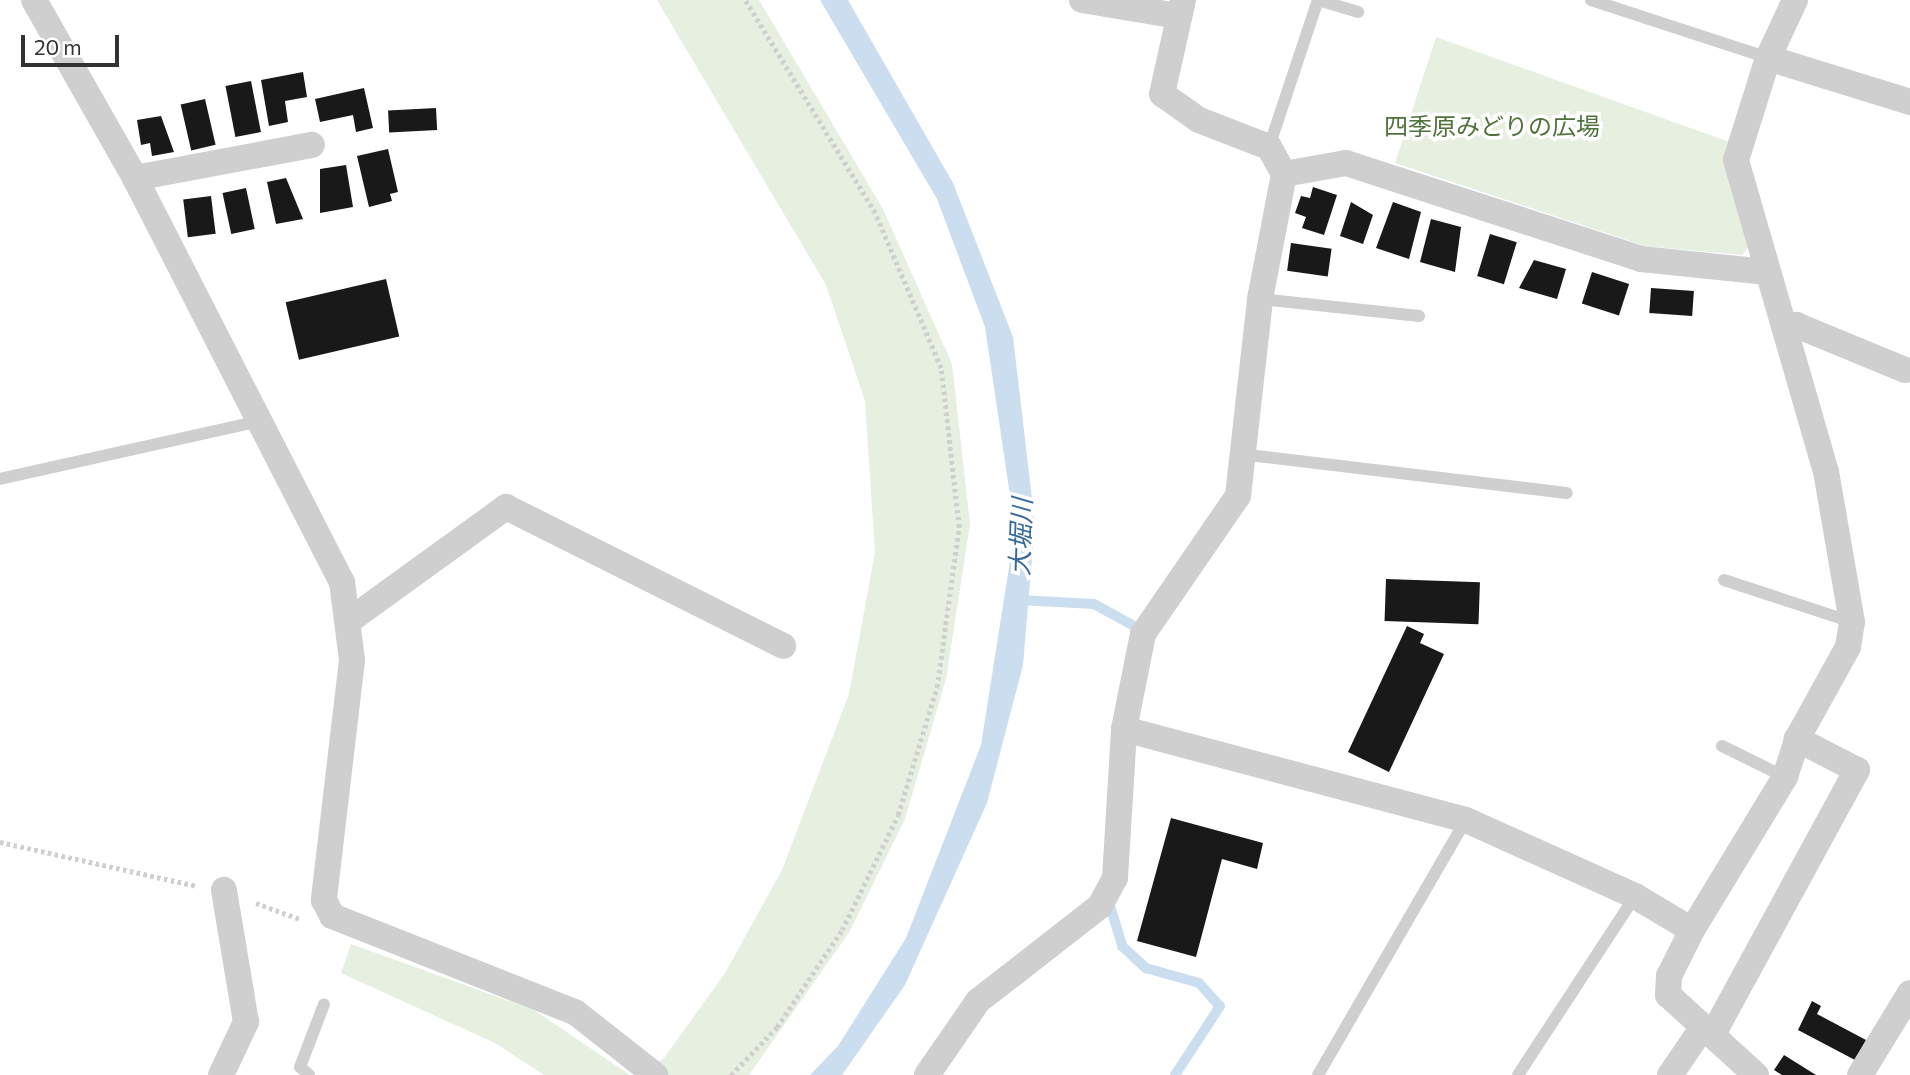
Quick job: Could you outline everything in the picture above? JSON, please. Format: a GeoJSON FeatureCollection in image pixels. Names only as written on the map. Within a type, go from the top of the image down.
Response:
{"type":"FeatureCollection","features":[{"type":"Feature","properties":{"kind":"street"},"geometry":{"type":"LineString","coordinates":[[927,1075],[978,1001],[1100,906],[1115,878],[1124,729],[1143,634],[1238,496],[1240,454],[1259,299],[1284,174],[1269,147],[1199,120],[1162,94],[1181,8],[1082,0]]}},
{"type":"Feature","properties":{"kind":"street"},"geometry":{"type":"LineString","coordinates":[[1756,1075],[1668,995],[1669,976],[1692,930],[1785,777],[1797,739],[1848,647],[1852,622],[1843,546],[1736,160],[1768,58],[1795,0]]}},
{"type":"Feature","properties":{"kind":"street"},"geometry":{"type":"LineString","coordinates":[[40,2],[135,178],[342,582],[350,620],[352,660],[324,900],[332,916],[575,1012],[655,1075]]}},
{"type":"Feature","properties":{"kind":"street"},"geometry":{"type":"LineString","coordinates":[[1768,58],[1910,102]]}},
{"type":"Feature","properties":{"kind":"street"},"geometry":{"type":"LineString","coordinates":[[135,178],[312,145]]}},
{"type":"Feature","properties":{"kind":"street"},"geometry":{"type":"LineString","coordinates":[[1284,174],[1346,163],[1641,258],[1767,272]]}},
{"type":"Feature","properties":{"kind":"street"},"geometry":{"type":"LineString","coordinates":[[1785,329],[1796,325],[1908,367]]}},
{"type":"Feature","properties":{"kind":"street"},"geometry":{"type":"LineString","coordinates":[[350,620],[506,507],[783,646]]}},
{"type":"Feature","properties":{"kind":"street"},"geometry":{"type":"LineString","coordinates":[[1124,729],[1466,820],[1635,896],[1692,930]]}},
{"type":"Feature","properties":{"kind":"street"},"geometry":{"type":"LineString","coordinates":[[1670,1075],[1708,1031],[1857,770],[1797,739]]}},
{"type":"Feature","properties":{"kind":"street"},"geometry":{"type":"LineString","coordinates":[[221,1075],[246,1022],[224,890]]}},
{"type":"Feature","properties":{"kind":"street"},"geometry":{"type":"LineString","coordinates":[[1860,1075],[1910,993]]}},
{"type":"Feature","properties":{"kind":"lane"},"geometry":{"type":"LineString","coordinates":[[1269,147],[1318,0],[1358,12]]}},
{"type":"Feature","properties":{"kind":"lane"},"geometry":{"type":"LineString","coordinates":[[1591,0],[1768,58]]}},
{"type":"Feature","properties":{"kind":"lane"},"geometry":{"type":"LineString","coordinates":[[1259,299],[1419,316]]}},
{"type":"Feature","properties":{"kind":"lane"},"geometry":{"type":"LineString","coordinates":[[0,479],[259,421]]}},
{"type":"Feature","properties":{"kind":"lane"},"geometry":{"type":"LineString","coordinates":[[1240,454],[1567,493]]}},
{"type":"Feature","properties":{"kind":"lane"},"geometry":{"type":"LineString","coordinates":[[1724,580],[1852,622]]}},
{"type":"Feature","properties":{"kind":"lane"},"geometry":{"type":"LineString","coordinates":[[1722,746],[1785,777]]}},
{"type":"Feature","properties":{"kind":"lane"},"geometry":{"type":"LineString","coordinates":[[1318,1075],[1466,820]]}},
{"type":"Feature","properties":{"kind":"lane"},"geometry":{"type":"LineString","coordinates":[[1518,1075],[1635,896]]}},
{"type":"Feature","properties":{"kind":"lane"},"geometry":{"type":"LineString","coordinates":[[309,1075],[300,1067],[324,1004]]}},
{"type":"Feature","properties":{"kind":"path"},"geometry":{"type":"LineString","coordinates":[[731,1075],[777,1027],[842,930],[898,815],[937,687],[959,527],[941,368],[876,213],[745,0]]}},
{"type":"Feature","properties":{"kind":"path"},"geometry":{"type":"LineString","coordinates":[[0,842],[224,890],[289,916],[332,916]]}},
{"type":"Feature","properties":{"kind":"green space"},"geometry":{"type":"Polygon","coordinates":[[[657,0],[759,0],[883,209],[952,364],[970,524],[946,679],[905,819],[850,931],[749,1075],[638,1075],[664,1058],[725,973],[782,870],[849,694],[875,552],[865,401],[826,285],[657,0]]]}},
{"type":"Feature","properties":{"kind":"green space","name":"四季原みどりの広場"},"geometry":{"type":"Polygon","coordinates":[[[1436,37],[1735,144],[1750,245],[1742,255],[1645,246],[1395,163],[1436,37]]]}},
{"type":"Feature","properties":{"kind":"green space"},"geometry":{"type":"Polygon","coordinates":[[[351,944],[534,1010],[630,1075],[544,1075],[495,1043],[341,973],[351,944]]]}},
{"type":"Feature","properties":{"kind":"water","name":"大堀川"},"geometry":{"type":"Polygon","coordinates":[[[820,0],[848,0],[953,183],[1013,337],[1035,524],[1023,665],[987,803],[905,985],[842,1075],[810,1075],[838,1046],[906,938],[981,745],[1015,529],[985,327],[937,199],[820,0]]]}},
{"type":"Feature","properties":{"kind":"building"},"geometry":{"type":"Polygon","coordinates":[[[303,72],[307,97],[285,101],[288,122],[269,126],[261,80],[303,72]]]}},
{"type":"Feature","properties":{"kind":"building"},"geometry":{"type":"Polygon","coordinates":[[[251,81],[261,132],[235,137],[225,86],[251,81]]]}},
{"type":"Feature","properties":{"kind":"building"},"geometry":{"type":"Polygon","coordinates":[[[364,88],[373,128],[356,132],[353,115],[320,122],[315,99],[364,88]]]}},
{"type":"Feature","properties":{"kind":"building"},"geometry":{"type":"Polygon","coordinates":[[[205,99],[216,145],[191,150],[181,105],[205,99]]]}},
{"type":"Feature","properties":{"kind":"building"},"geometry":{"type":"Polygon","coordinates":[[[436,108],[437,130],[389,132],[388,111],[436,108]]]}},
{"type":"Feature","properties":{"kind":"building"},"geometry":{"type":"Polygon","coordinates":[[[161,116],[174,152],[152,156],[150,143],[141,145],[137,120],[161,116]]]}},
{"type":"Feature","properties":{"kind":"building"},"geometry":{"type":"Polygon","coordinates":[[[388,149],[398,192],[390,194],[392,201],[369,207],[357,156],[388,149]]]}},
{"type":"Feature","properties":{"kind":"building"},"geometry":{"type":"Polygon","coordinates":[[[346,165],[353,207],[320,213],[320,169],[346,165]]]}},
{"type":"Feature","properties":{"kind":"building"},"geometry":{"type":"Polygon","coordinates":[[[286,178],[303,219],[276,224],[267,182],[286,178]]]}},
{"type":"Feature","properties":{"kind":"building"},"geometry":{"type":"Polygon","coordinates":[[[1313,187],[1337,195],[1324,235],[1302,228],[1306,217],[1295,213],[1301,196],[1310,198],[1313,187]]]}},
{"type":"Feature","properties":{"kind":"building"},"geometry":{"type":"Polygon","coordinates":[[[246,188],[255,229],[231,234],[223,193],[246,188]]]}},
{"type":"Feature","properties":{"kind":"building"},"geometry":{"type":"Polygon","coordinates":[[[211,196],[216,234],[188,237],[183,199],[211,196]]]}},
{"type":"Feature","properties":{"kind":"building"},"geometry":{"type":"Polygon","coordinates":[[[1351,202],[1373,215],[1363,244],[1340,236],[1351,202]]]}},
{"type":"Feature","properties":{"kind":"building"},"geometry":{"type":"Polygon","coordinates":[[[1393,202],[1421,212],[1409,259],[1376,248],[1393,202]]]}},
{"type":"Feature","properties":{"kind":"building"},"geometry":{"type":"Polygon","coordinates":[[[1431,219],[1461,227],[1455,272],[1420,262],[1431,219]]]}},
{"type":"Feature","properties":{"kind":"building"},"geometry":{"type":"Polygon","coordinates":[[[1490,234],[1517,242],[1504,284],[1477,276],[1490,234]]]}},
{"type":"Feature","properties":{"kind":"building"},"geometry":{"type":"Polygon","coordinates":[[[1291,243],[1332,249],[1328,276],[1287,271],[1291,243]]]}},
{"type":"Feature","properties":{"kind":"building"},"geometry":{"type":"Polygon","coordinates":[[[1534,260],[1566,269],[1557,299],[1519,288],[1534,260]]]}},
{"type":"Feature","properties":{"kind":"building"},"geometry":{"type":"Polygon","coordinates":[[[1592,272],[1629,284],[1619,315],[1582,303],[1592,272]]]}},
{"type":"Feature","properties":{"kind":"building"},"geometry":{"type":"Polygon","coordinates":[[[386,279],[399,336],[299,360],[286,302],[386,279]]]}},
{"type":"Feature","properties":{"kind":"building"},"geometry":{"type":"Polygon","coordinates":[[[1651,288],[1694,291],[1692,316],[1649,313],[1651,288]]]}},
{"type":"Feature","properties":{"kind":"building"},"geometry":{"type":"Polygon","coordinates":[[[1386,579],[1480,582],[1478,624],[1385,621],[1386,579]]]}},
{"type":"Feature","properties":{"kind":"building"},"geometry":{"type":"Polygon","coordinates":[[[1407,626],[1424,634],[1420,643],[1444,654],[1389,772],[1348,752],[1407,626]]]}},
{"type":"Feature","properties":{"kind":"building"},"geometry":{"type":"Polygon","coordinates":[[[1171,818],[1263,843],[1257,869],[1222,859],[1196,957],[1137,941],[1171,818]]]}},
{"type":"Feature","properties":{"kind":"building"},"geometry":{"type":"Polygon","coordinates":[[[1812,1001],[1821,1006],[1817,1014],[1866,1040],[1855,1060],[1798,1030],[1812,1001]]]}},
{"type":"Feature","properties":{"kind":"building"},"geometry":{"type":"Polygon","coordinates":[[[1784,1055],[1816,1075],[1782,1075],[1774,1070],[1784,1055]]]}},
{"type":"Feature","properties":{"kind":"waterway"},"geometry":{"type":"LineString","coordinates":[[1020,600],[1094,604],[1136,627],[1135,636]]}},
{"type":"Feature","properties":{"kind":"waterway"},"geometry":{"type":"LineString","coordinates":[[1111,909],[1122,946],[1146,968],[1199,983],[1220,1006],[1175,1075]]}}]}
